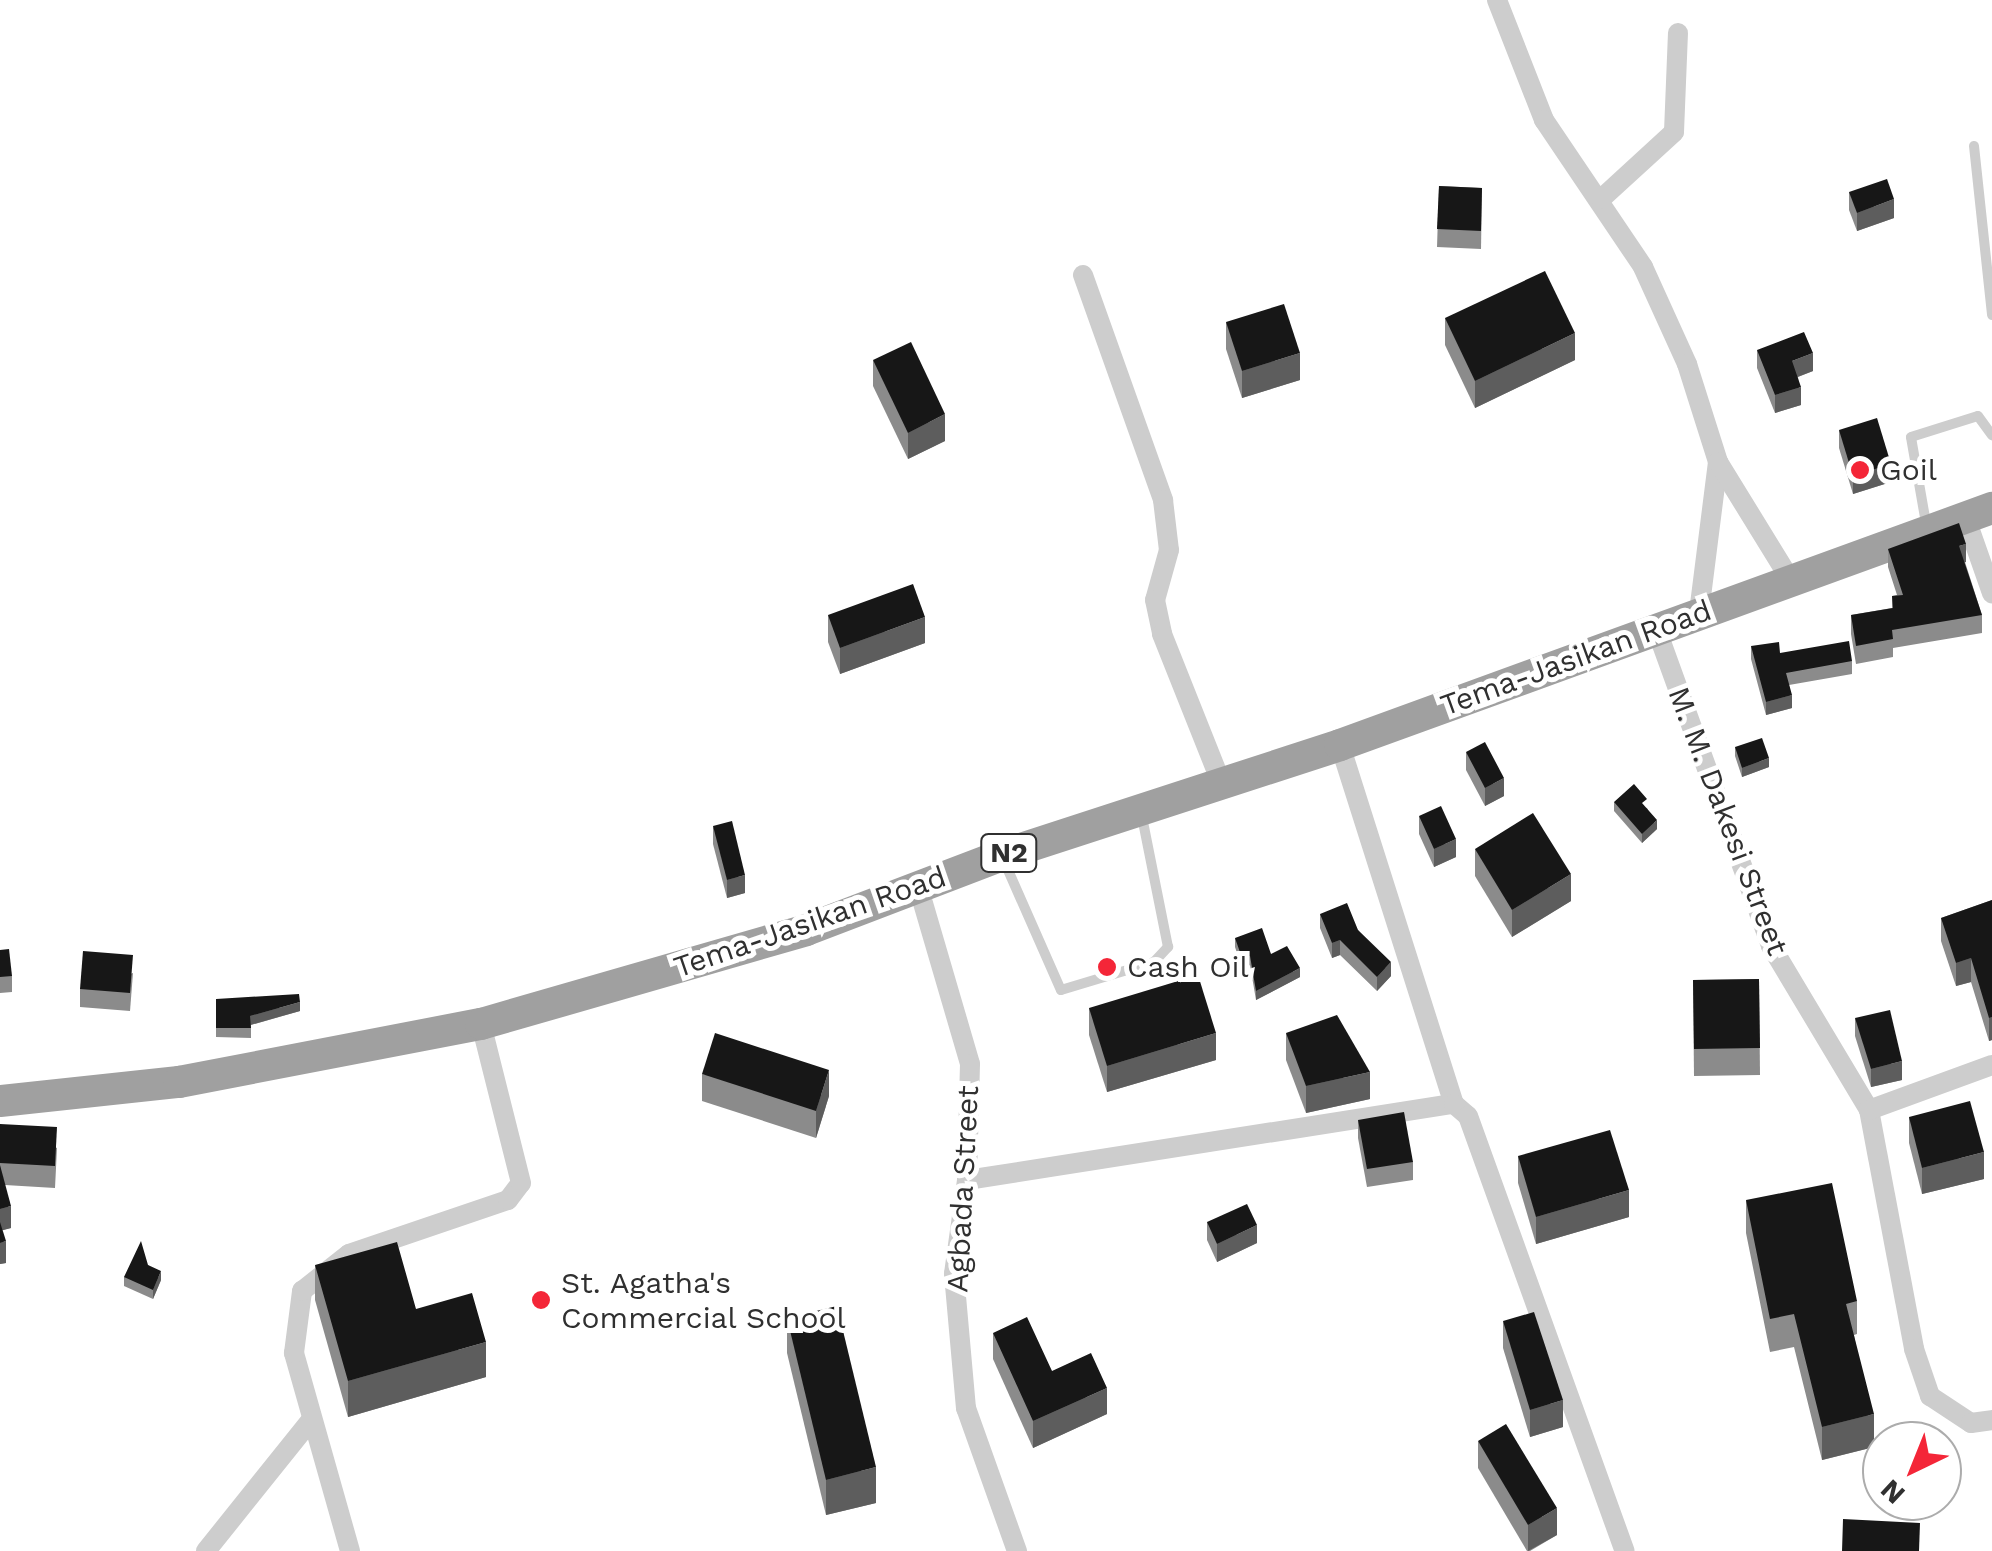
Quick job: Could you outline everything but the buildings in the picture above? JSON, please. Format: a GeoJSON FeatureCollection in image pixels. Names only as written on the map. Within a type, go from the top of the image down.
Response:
{"type":"FeatureCollection","features":[{"type":"Feature","properties":{"kind":"highway","name":"Tema-Jasikan Road"},"geometry":{"type":"LineString","coordinates":[[0,1101],[179,1082],[481,1024],[806,930],[1002,855],[1340,745],[1978,512]]}},
{"type":"Feature","properties":{"kind":"street"},"geometry":{"type":"LineString","coordinates":[[1497,0],[1544,120],[1568,163],[1601,198],[1642,267],[1686,364],[1718,462],[1790,580]]}},
{"type":"Feature","properties":{"kind":"street"},"geometry":{"type":"LineString","coordinates":[[1601,198],[1674,132],[1678,32]]}},
{"type":"Feature","properties":{"kind":"street"},"geometry":{"type":"LineString","coordinates":[[1082,275],[1163,500],[1168,550],[1156,600],[1162,634],[1220,782]]}},
{"type":"Feature","properties":{"kind":"street"},"geometry":{"type":"LineString","coordinates":[[1699,613],[1718,462]]}},
{"type":"Feature","properties":{"kind":"street"},"geometry":{"type":"LineString","coordinates":[[1978,512],[1992,594]]}},
{"type":"Feature","properties":{"kind":"street","name":"M. M. Dakesi Street"},"geometry":{"type":"LineString","coordinates":[[1656,628],[1771,946],[1869,1110],[1914,1348],[1930,1396],[1972,1423],[1992,1420]]}},
{"type":"Feature","properties":{"kind":"street"},"geometry":{"type":"LineString","coordinates":[[1340,745],[1454,1104],[1468,1116],[1624,1551]]}},
{"type":"Feature","properties":{"kind":"street","name":"Agbada Street"},"geometry":{"type":"LineString","coordinates":[[918,886],[970,1064],[967,1180],[954,1274],[966,1408],[1017,1551]]}},
{"type":"Feature","properties":{"kind":"street"},"geometry":{"type":"LineString","coordinates":[[350,1551],[310,1421],[294,1353],[302,1292],[349,1254],[508,1200],[522,1183],[481,1024]]}},
{"type":"Feature","properties":{"kind":"street"},"geometry":{"type":"LineString","coordinates":[[1869,1110],[1992,1066]]}},
{"type":"Feature","properties":{"kind":"street"},"geometry":{"type":"LineString","coordinates":[[967,1180],[1454,1104]]}},
{"type":"Feature","properties":{"kind":"street"},"geometry":{"type":"LineString","coordinates":[[206,1551],[310,1421]]}},
{"type":"Feature","properties":{"kind":"lane"},"geometry":{"type":"LineString","coordinates":[[1974,146],[1992,315]]}},
{"type":"Feature","properties":{"kind":"lane"},"geometry":{"type":"LineString","coordinates":[[1986,422],[1992,410]]}},
{"type":"Feature","properties":{"kind":"lane"},"geometry":{"type":"LineString","coordinates":[[1928,530],[1912,437],[1978,416],[1992,434]]}},
{"type":"Feature","properties":{"kind":"lane"},"geometry":{"type":"LineString","coordinates":[[1002,855],[1061,990],[1154,962],[1168,947],[1141,809]]}},
{"type":"Feature","properties":{"kind":"place","name":"Goil"},"geometry":{"type":"Point","coordinates":[1860,470]}},
{"type":"Feature","properties":{"kind":"place","name":"Cash Oil"},"geometry":{"type":"Point","coordinates":[1107,967]}},
{"type":"Feature","properties":{"kind":"place","name":"St. Agatha's Commercial School"},"geometry":{"type":"Point","coordinates":[541,1300]}}]}
